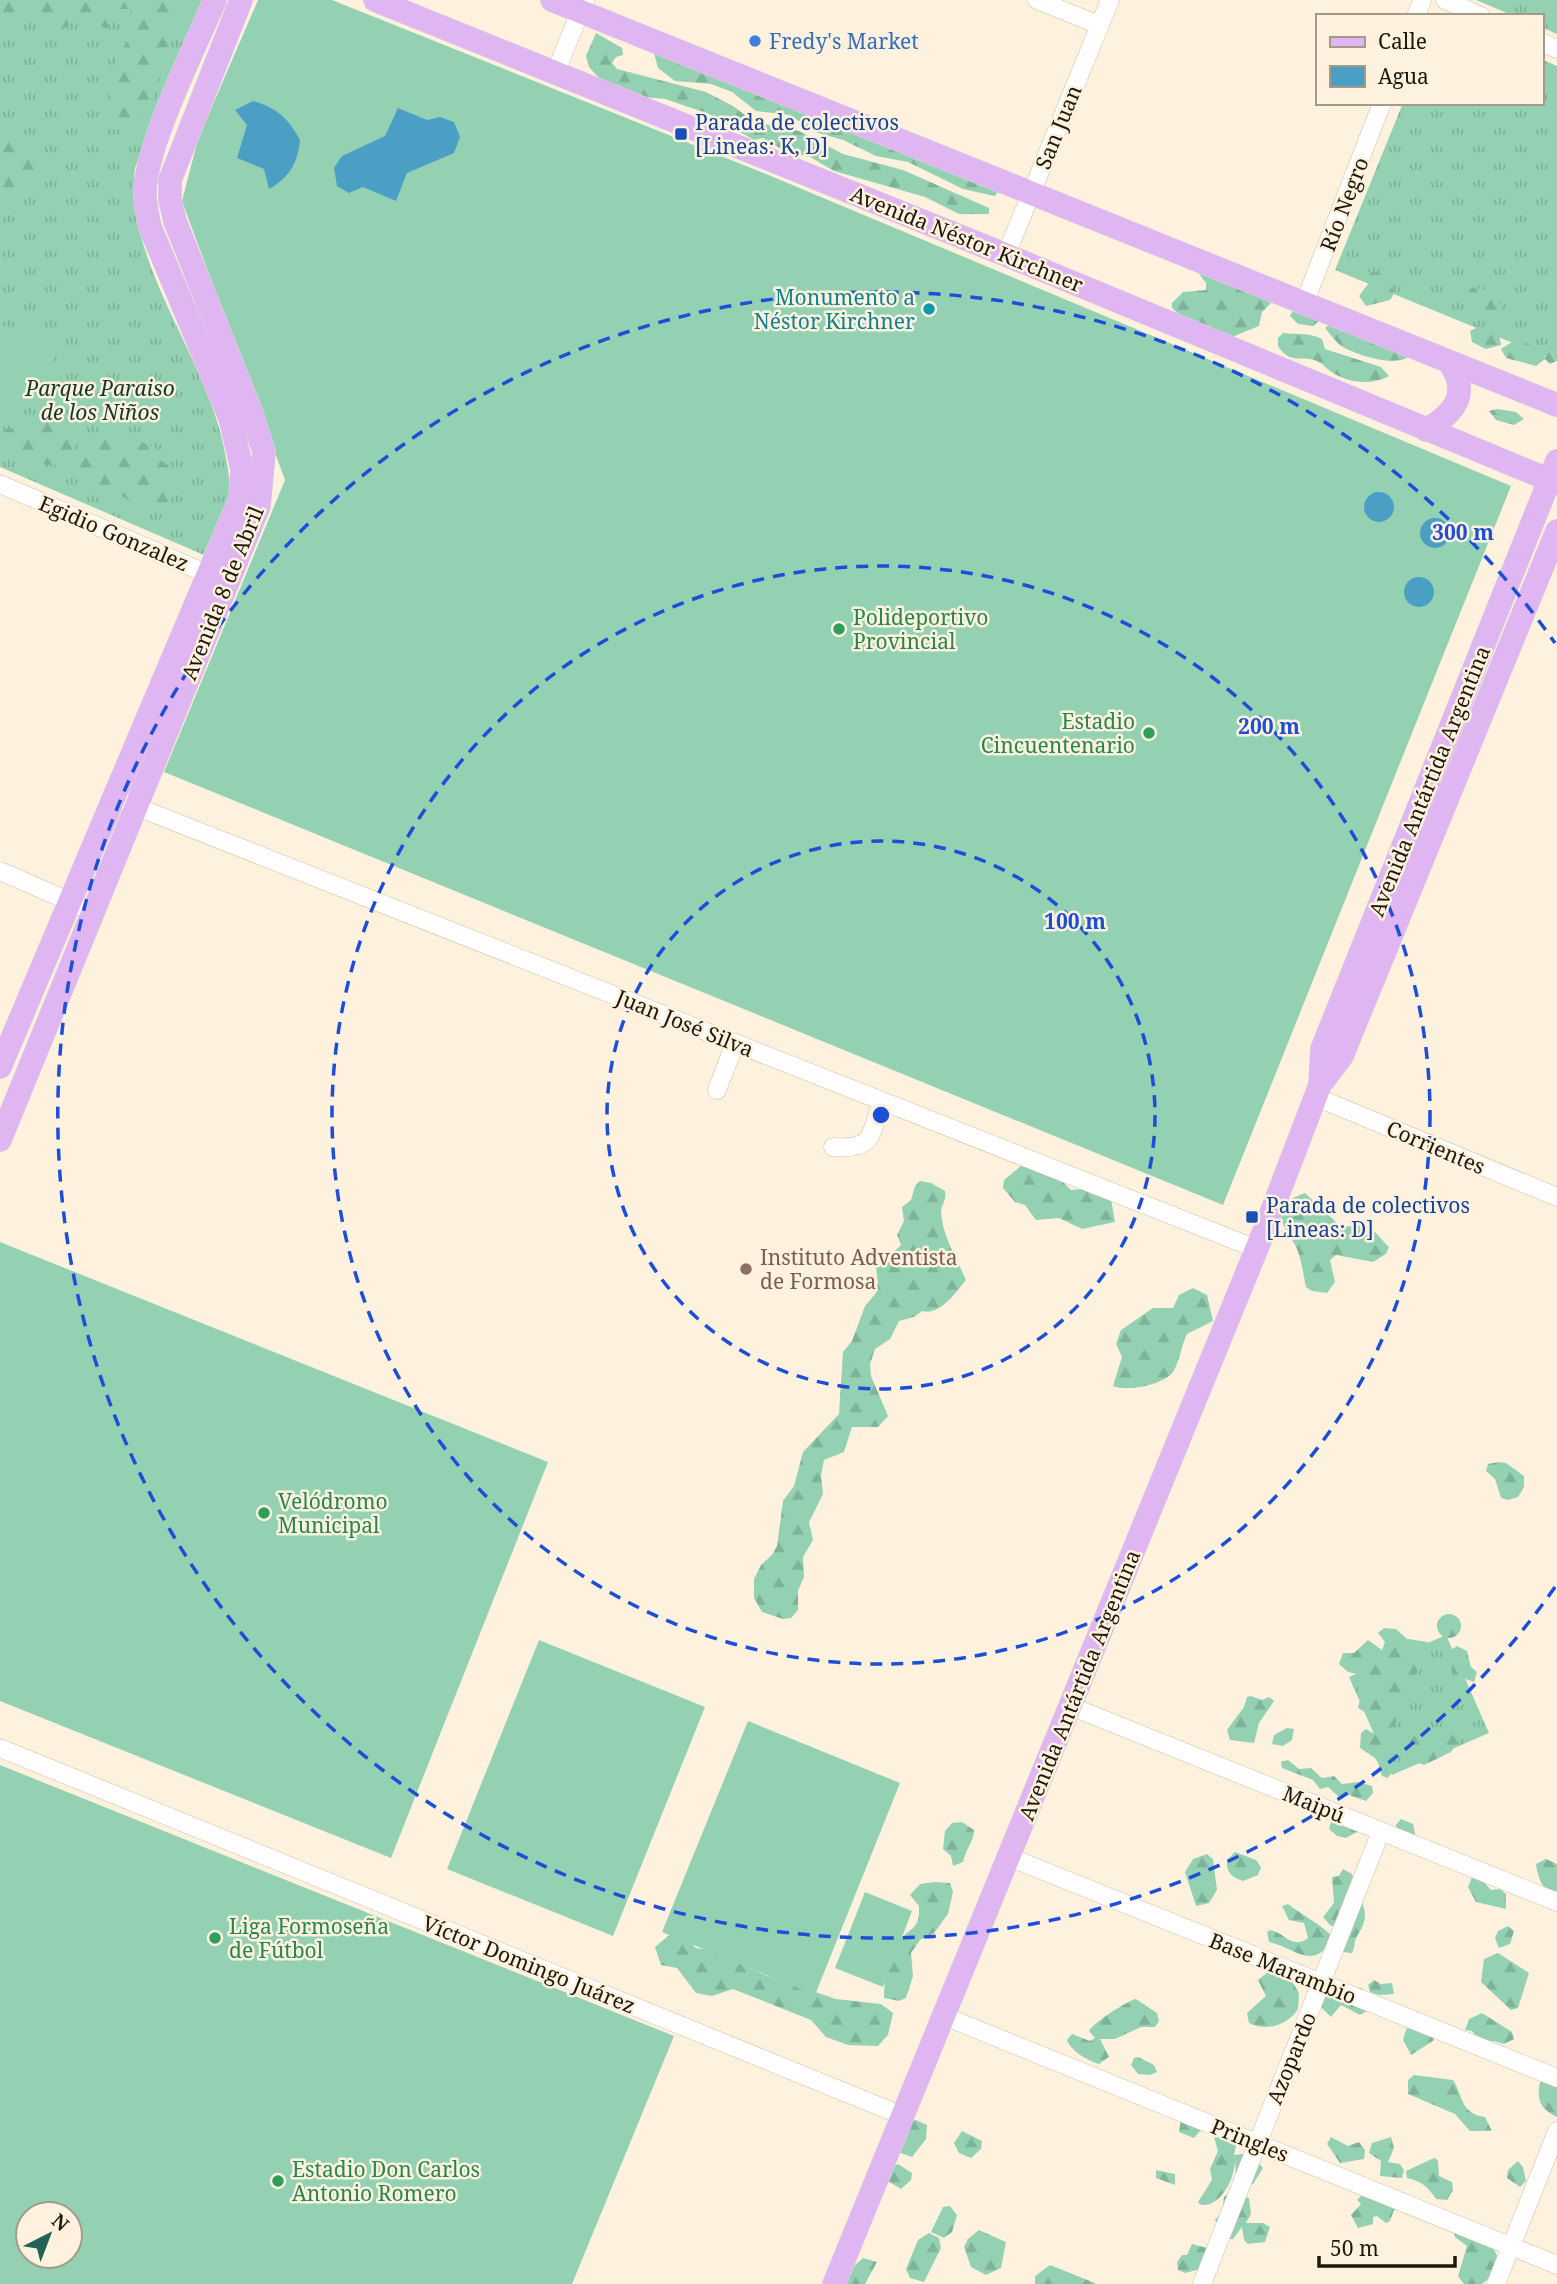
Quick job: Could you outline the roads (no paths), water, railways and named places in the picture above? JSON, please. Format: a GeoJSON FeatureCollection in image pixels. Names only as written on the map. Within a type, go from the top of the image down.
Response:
{"type":"FeatureCollection","features":[{"type":"Feature","properties":{"kind":"main road","name":"Avenida 8 de Abril"},"geometry":{"type":"LineString","coordinates":[[0,1140],[135,806],[219,579],[240,499],[242,469],[230,418],[150,227],[145,195],[147,171],[162,129],[215,0]]}},
{"type":"Feature","properties":{"kind":"main road","name":"Avenida 8 de Abril"},"geometry":{"type":"LineString","coordinates":[[0,1067],[113,797],[219,579],[259,506],[264,453],[251,412],[175,221],[170,200],[170,180],[241,0]]}},
{"type":"Feature","properties":{"kind":"main road","name":"Avenida Néstor Kirchner"},"geometry":{"type":"LineString","coordinates":[[375,0],[1006,255],[1426,430],[1548,474]]}},
{"type":"Feature","properties":{"kind":"main road"},"geometry":{"type":"LineString","coordinates":[[552,0],[583,6],[1031,193],[1557,405]]}},
{"type":"Feature","properties":{"kind":"main road"},"geometry":{"type":"LineString","coordinates":[[1426,430],[1444,418],[1457,403],[1459,379],[1449,362]]}},
{"type":"Feature","properties":{"kind":"main road","name":"Avenida Antártida Argentina"},"geometry":{"type":"LineString","coordinates":[[1318,1091],[1322,1049],[1548,474]]}},
{"type":"Feature","properties":{"kind":"main road","name":"Avenida Antártida Argentina"},"geometry":{"type":"LineString","coordinates":[[834,2284],[1257,1249],[1318,1091],[1342,1056],[1557,531]]}},
{"type":"Feature","properties":{"kind":"street"},"geometry":{"type":"LineString","coordinates":[[1037,0],[1100,25]]}},
{"type":"Feature","properties":{"kind":"street","name":"San Juan"},"geometry":{"type":"LineString","coordinates":[[1006,255],[1110,0]]}},
{"type":"Feature","properties":{"kind":"street"},"geometry":{"type":"LineString","coordinates":[[1445,0],[1476,14]]}},
{"type":"Feature","properties":{"kind":"street"},"geometry":{"type":"LineString","coordinates":[[556,71],[583,6]]}},
{"type":"Feature","properties":{"kind":"street","name":"Río Negro"},"geometry":{"type":"LineString","coordinates":[[1304,304],[1381,105]]}},
{"type":"Feature","properties":{"kind":"street","name":"Egidio Gonzalez"},"geometry":{"type":"LineString","coordinates":[[0,484],[219,579]]}},
{"type":"Feature","properties":{"kind":"street","name":"Juan José Silva"},"geometry":{"type":"LineString","coordinates":[[113,797],[1257,1249]]}},
{"type":"Feature","properties":{"kind":"street"},"geometry":{"type":"LineString","coordinates":[[0,871],[92,911]]}},
{"type":"Feature","properties":{"kind":"street"},"geometry":{"type":"LineString","coordinates":[[717,1090],[735,1043]]}},
{"type":"Feature","properties":{"kind":"street","name":"Corrientes"},"geometry":{"type":"LineString","coordinates":[[1318,1091],[1557,1197]]}},
{"type":"Feature","properties":{"kind":"street"},"geometry":{"type":"LineString","coordinates":[[833,1147],[855,1149],[868,1141],[882,1101]]}},
{"type":"Feature","properties":{"kind":"street","name":"Maipú"},"geometry":{"type":"LineString","coordinates":[[1070,1706],[1557,1902]]}},
{"type":"Feature","properties":{"kind":"street","name":"Víctor Domingo Juárez"},"geometry":{"type":"LineString","coordinates":[[0,1748],[903,2116]]}},
{"type":"Feature","properties":{"kind":"street","name":"Azopardo"},"geometry":{"type":"LineString","coordinates":[[1202,2284],[1381,1831]]}},
{"type":"Feature","properties":{"kind":"street","name":"Base Marambio"},"geometry":{"type":"LineString","coordinates":[[1009,1857],[1557,2078]]}},
{"type":"Feature","properties":{"kind":"street","name":"Pringles"},"geometry":{"type":"LineString","coordinates":[[944,2015],[1557,2265]]}},
{"type":"Feature","properties":{"kind":"street"},"geometry":{"type":"LineString","coordinates":[[1496,2284],[1557,2131]]}},
{"type":"Feature","properties":{"kind":"water"},"geometry":{"type":"Polygon","coordinates":[[[253,101],[281,115],[300,140],[291,169],[269,189],[264,169],[237,158],[247,125],[235,110],[253,101]]]}},
{"type":"Feature","properties":{"kind":"water"},"geometry":{"type":"Polygon","coordinates":[[[398,108],[427,120],[440,117],[454,122],[460,137],[454,153],[407,173],[396,201],[363,187],[349,193],[337,186],[334,168],[342,156],[385,136],[398,108]]]}},
{"type":"Feature","properties":{"kind":"water"},"geometry":{"type":"Polygon","coordinates":[[[1379,492],[1390,496],[1394,507],[1390,518],[1379,522],[1368,518],[1364,507],[1368,496],[1379,492]]]}},
{"type":"Feature","properties":{"kind":"water"},"geometry":{"type":"Polygon","coordinates":[[[1435,518],[1446,522],[1450,533],[1446,544],[1435,548],[1424,544],[1420,533],[1424,522],[1435,518]]]}},
{"type":"Feature","properties":{"kind":"water"},"geometry":{"type":"Polygon","coordinates":[[[1419,577],[1430,581],[1434,592],[1430,603],[1419,607],[1408,603],[1404,592],[1408,581],[1419,577]]]}},
{"type":"Feature","properties":{"kind":"place","name":"Fredy's Market"},"geometry":{"type":"Point","coordinates":[755,41]}},
{"type":"Feature","properties":{"kind":"place","name":"Parada de colectivos [Lineas: K, D]"},"geometry":{"type":"Point","coordinates":[681,134]}},
{"type":"Feature","properties":{"kind":"place","name":"Monumento a Néstor Kirchner"},"geometry":{"type":"Point","coordinates":[929,309]}},
{"type":"Feature","properties":{"kind":"place","name":"Polideportivo Provincial"},"geometry":{"type":"Point","coordinates":[839,629]}},
{"type":"Feature","properties":{"kind":"place","name":"Estadio Cincuentenario"},"geometry":{"type":"Point","coordinates":[1149,733]}},
{"type":"Feature","properties":{"kind":"place","name":"Parada de colectivos [Lineas: D]"},"geometry":{"type":"Point","coordinates":[1252,1217]}},
{"type":"Feature","properties":{"kind":"place","name":"Instituto Adventista de Formosa"},"geometry":{"type":"Point","coordinates":[746,1269]}},
{"type":"Feature","properties":{"kind":"place","name":"Velódromo Municipal"},"geometry":{"type":"Point","coordinates":[264,1513]}},
{"type":"Feature","properties":{"kind":"place","name":"Liga Formoseña de Fútbol"},"geometry":{"type":"Point","coordinates":[215,1938]}},
{"type":"Feature","properties":{"kind":"place","name":"Estadio Don Carlos Antonio Romero"},"geometry":{"type":"Point","coordinates":[278,2181]}},
{"type":"Feature","properties":{"kind":"park label","name":"Parque Paraiso de los Niños"},"geometry":{"type":"Point","coordinates":[100,400]}}]}
